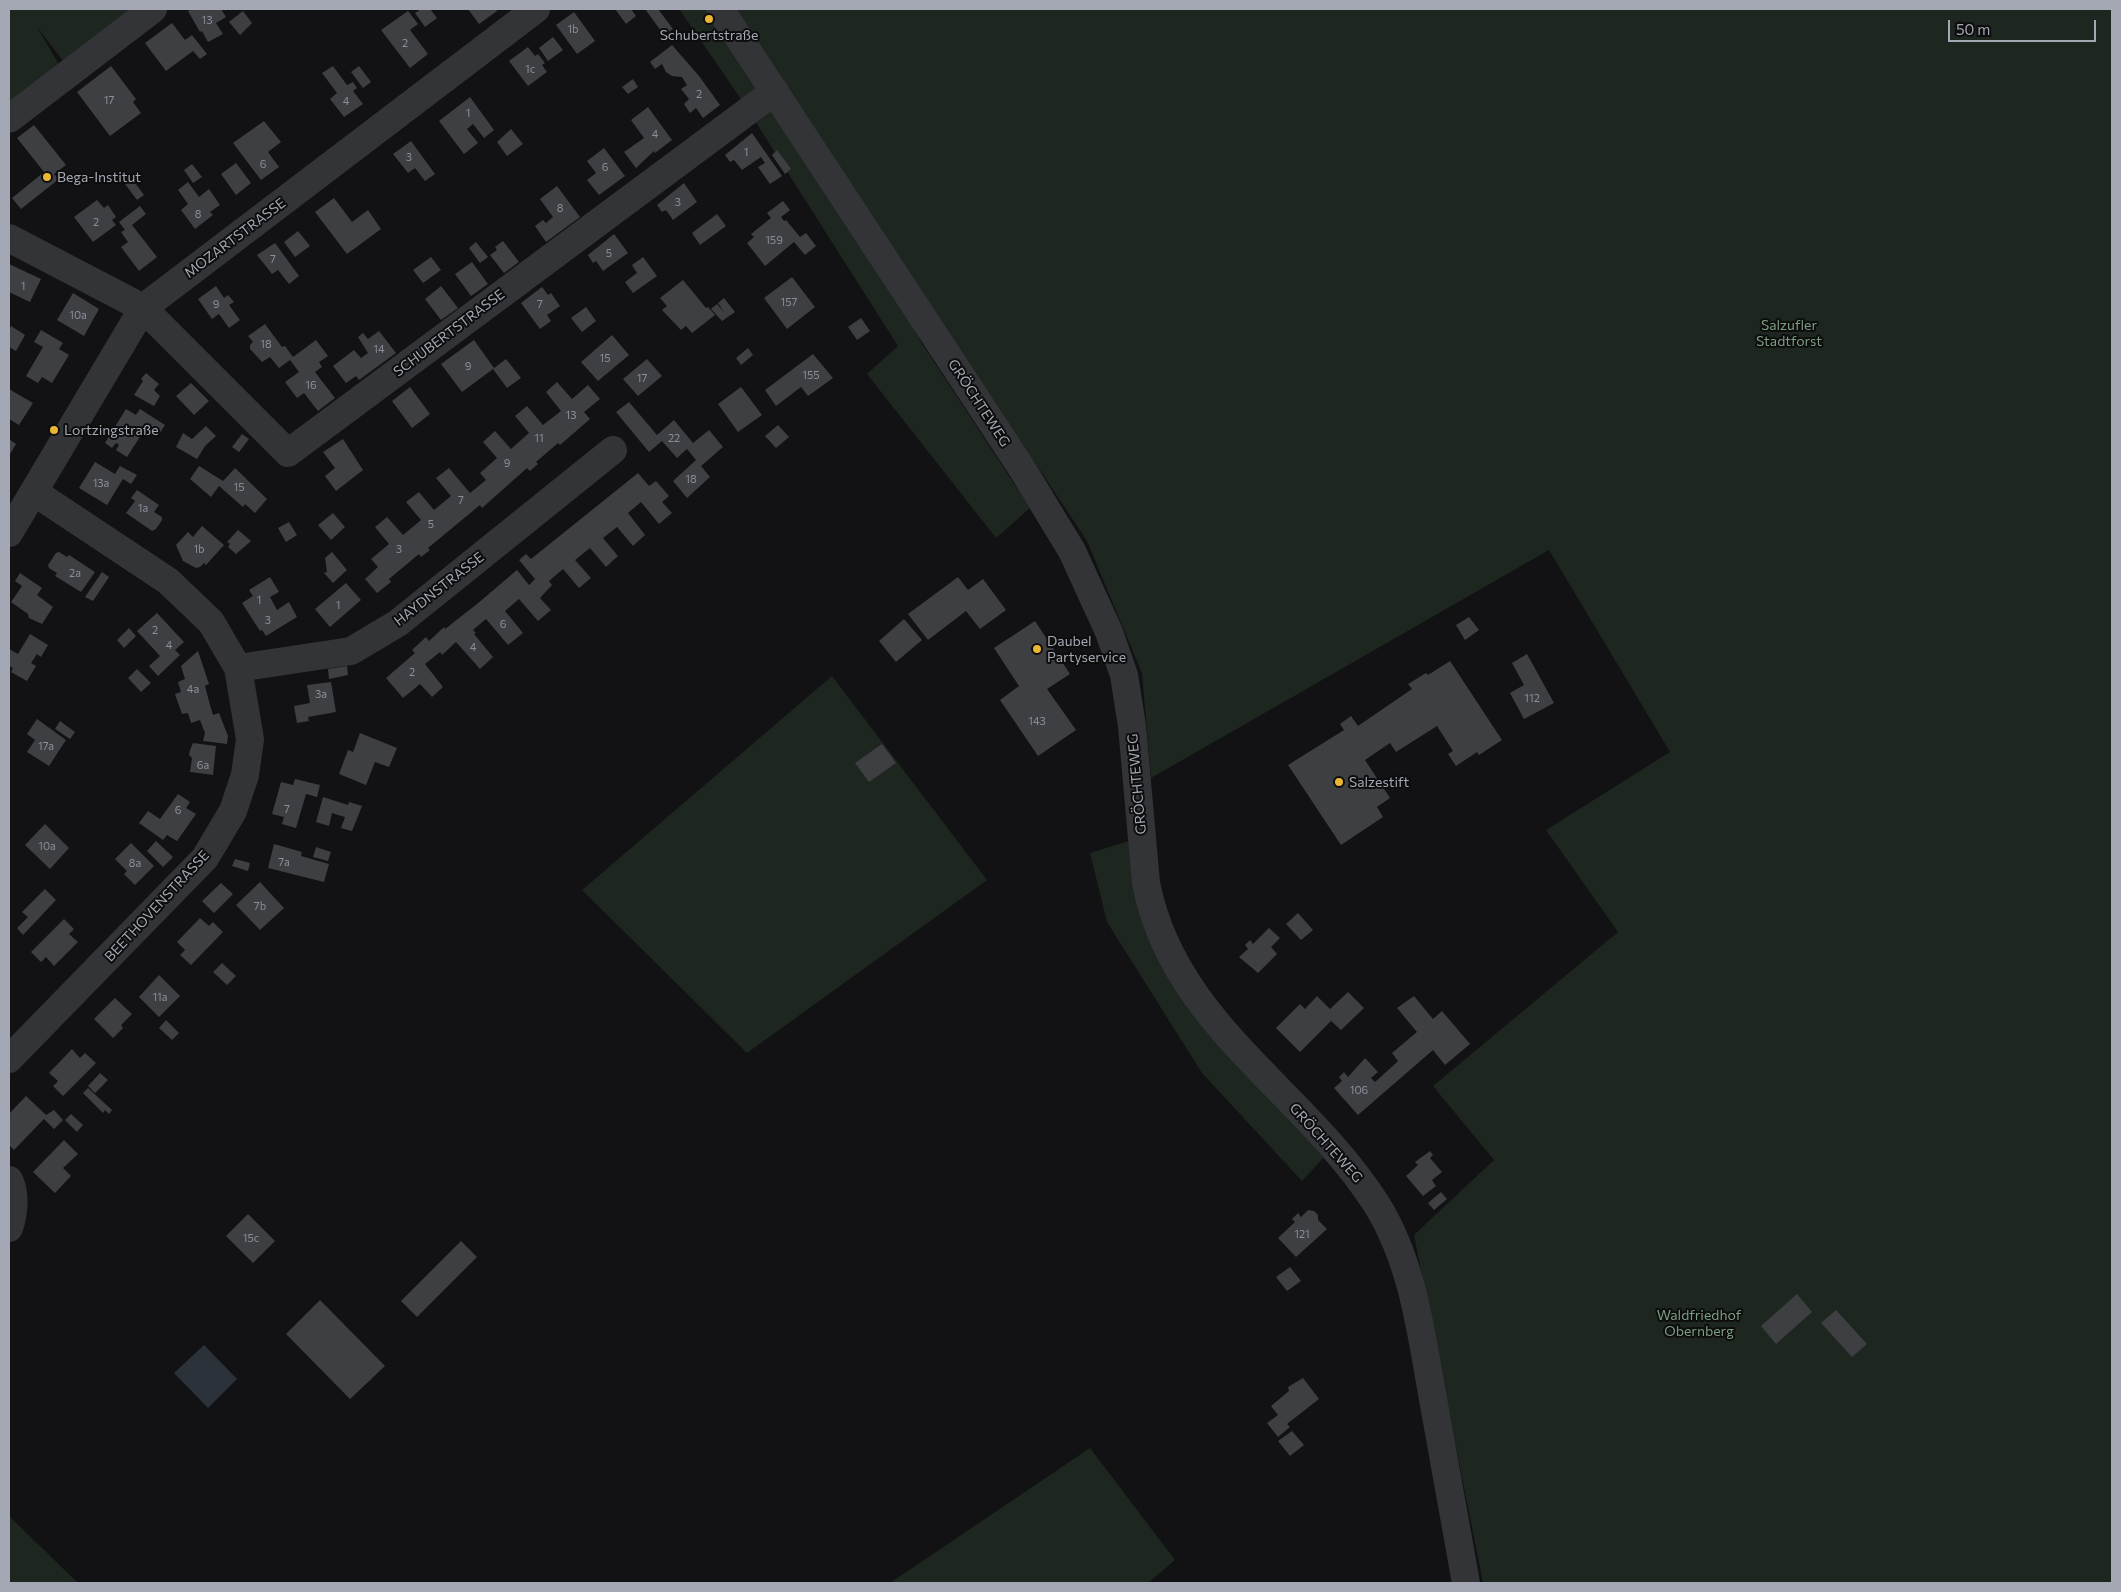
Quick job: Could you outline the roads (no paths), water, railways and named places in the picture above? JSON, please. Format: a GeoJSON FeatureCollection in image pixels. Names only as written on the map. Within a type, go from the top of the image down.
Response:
{"type":"FeatureCollection","features":[{"type":"Feature","properties":{"kind":"street"},"geometry":{"type":"LineString","coordinates":[[9,119],[153,9]]}},
{"type":"Feature","properties":{"kind":"street","name":"MOZARTSTRASSE"},"geometry":{"type":"LineString","coordinates":[[9,533],[143,308],[536,9]]}},
{"type":"Feature","properties":{"kind":"street","name":"GRÖCHTEWEG"},"geometry":{"type":"LineString","coordinates":[[720,9],[1021,467],[1072,551],[1083,573],[1109,632],[1124,675],[1132,726],[1142,853],[1148,891],[1158,927],[1176,966],[1214,1021],[1332,1147],[1360,1181],[1392,1231],[1413,1295],[1466,1583]]}},
{"type":"Feature","properties":{"kind":"street","name":"SCHUBERTSTRASSE"},"geometry":{"type":"LineString","coordinates":[[143,308],[288,453],[775,90]]}},
{"type":"Feature","properties":{"kind":"street"},"geometry":{"type":"LineString","coordinates":[[9,238],[143,308]]}},
{"type":"Feature","properties":{"kind":"street","name":"HAYDNSTRASSE"},"geometry":{"type":"LineString","coordinates":[[238,668],[351,651],[398,623],[613,450]]}},
{"type":"Feature","properties":{"kind":"street","name":"BEETHOVENSTRASSE"},"geometry":{"type":"LineString","coordinates":[[9,1059],[206,858],[233,811],[245,775],[250,738],[238,668],[211,622],[168,581],[34,492]]}},
{"type":"Feature","properties":{"kind":"street"},"geometry":{"type":"LineString","coordinates":[[9,1180],[12,1187],[13,1205],[9,1228]]}},
{"type":"Feature","properties":{"kind":"place","name":"Schubertstraße"},"geometry":{"type":"Point","coordinates":[709,19]}},
{"type":"Feature","properties":{"kind":"place","name":"Bega-Institut"},"geometry":{"type":"Point","coordinates":[47,177]}},
{"type":"Feature","properties":{"kind":"place","name":"Lortzingstraße"},"geometry":{"type":"Point","coordinates":[54,430]}},
{"type":"Feature","properties":{"kind":"place","name":"Daubel Partyservice"},"geometry":{"type":"Point","coordinates":[1037,649]}},
{"type":"Feature","properties":{"kind":"place","name":"Salzestift"},"geometry":{"type":"Point","coordinates":[1339,782]}},
{"type":"Feature","properties":{"kind":"park label","name":"Salzufler Stadtforst"},"geometry":{"type":"Point","coordinates":[1789,334]}},
{"type":"Feature","properties":{"kind":"park label","name":"Waldfriedhof Obernberg"},"geometry":{"type":"Point","coordinates":[1699,1324]}}]}
